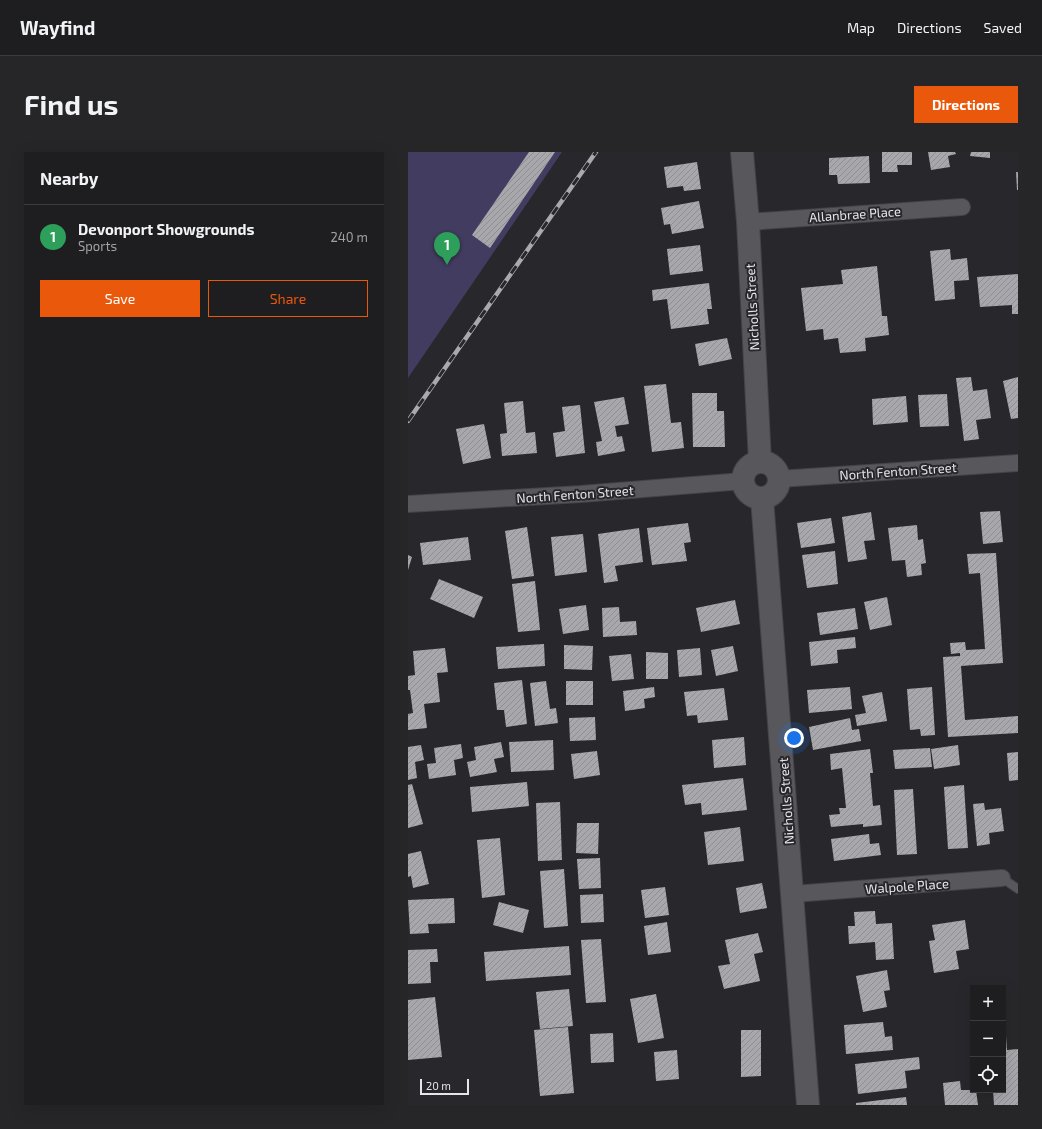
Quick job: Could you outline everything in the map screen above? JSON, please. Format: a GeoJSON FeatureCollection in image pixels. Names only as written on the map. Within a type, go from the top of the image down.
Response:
{"type":"FeatureCollection","features":[{"type":"Feature","properties":{"kind":"street","name":"Nicholls Street"},"geometry":{"type":"LineString","coordinates":[[742,152],[748,222],[760,462]]}},
{"type":"Feature","properties":{"kind":"street","name":"Allanbrae Place"},"geometry":{"type":"LineString","coordinates":[[748,222],[962,207]]}},
{"type":"Feature","properties":{"kind":"street"},"geometry":{"type":"LineString","coordinates":[[760,462],[768,463],[773,467],[779,479],[774,492],[762,498],[750,495],[744,487],[742,481],[747,468],[752,464],[760,462]]}},
{"type":"Feature","properties":{"kind":"street","name":"North Fenton Street"},"geometry":{"type":"LineString","coordinates":[[779,479],[1018,463]]}},
{"type":"Feature","properties":{"kind":"street","name":"North Fenton Street"},"geometry":{"type":"LineString","coordinates":[[408,504],[581,494],[742,481]]}},
{"type":"Feature","properties":{"kind":"street","name":"Nicholls Street"},"geometry":{"type":"LineString","coordinates":[[762,498],[808,1105]]}},
{"type":"Feature","properties":{"kind":"street","name":"Walpole Place"},"geometry":{"type":"LineString","coordinates":[[793,894],[1002,878]]}},
{"type":"Feature","properties":{"kind":"lane","name":"Walpole Place"},"geometry":{"type":"LineString","coordinates":[[1002,878],[1018,889]]}},
{"type":"Feature","properties":{"kind":"shaded area"},"geometry":{"type":"Polygon","coordinates":[[[408,152],[562,152],[408,378],[408,152]]]}},
{"type":"Feature","properties":{"kind":"building"},"geometry":{"type":"Polygon","coordinates":[[[529,152],[555,152],[490,248],[472,235],[529,152]]]}},
{"type":"Feature","properties":{"kind":"building"},"geometry":{"type":"Polygon","coordinates":[[[882,152],[912,152],[912,165],[897,165],[898,172],[882,172],[882,152]]]}},
{"type":"Feature","properties":{"kind":"building"},"geometry":{"type":"Polygon","coordinates":[[[928,152],[955,152],[956,154],[948,156],[950,167],[931,170],[928,152]]]}},
{"type":"Feature","properties":{"kind":"building"},"geometry":{"type":"Polygon","coordinates":[[[971,152],[990,152],[990,158],[970,156],[971,152]]]}},
{"type":"Feature","properties":{"kind":"building"},"geometry":{"type":"Polygon","coordinates":[[[869,156],[870,183],[838,184],[837,175],[829,175],[829,158],[869,156]]]}},
{"type":"Feature","properties":{"kind":"building"},"geometry":{"type":"Polygon","coordinates":[[[697,162],[701,189],[684,191],[683,186],[667,188],[664,167],[697,162]]]}},
{"type":"Feature","properties":{"kind":"building"},"geometry":{"type":"Polygon","coordinates":[[[1016,172],[1018,172],[1018,190],[1017,190],[1016,172]]]}},
{"type":"Feature","properties":{"kind":"building"},"geometry":{"type":"Polygon","coordinates":[[[699,201],[704,228],[672,234],[670,224],[664,225],[661,208],[699,201]]]}},
{"type":"Feature","properties":{"kind":"building"},"geometry":{"type":"Polygon","coordinates":[[[700,245],[703,271],[670,275],[667,249],[700,245]]]}},
{"type":"Feature","properties":{"kind":"building"},"geometry":{"type":"Polygon","coordinates":[[[950,249],[951,260],[967,258],[969,280],[954,281],[955,299],[935,301],[930,251],[950,249]]]}},
{"type":"Feature","properties":{"kind":"building"},"geometry":{"type":"Polygon","coordinates":[[[877,266],[882,316],[887,316],[889,335],[865,338],[866,351],[840,353],[838,338],[824,340],[823,329],[806,331],[801,288],[843,284],[841,270],[877,266]]]}},
{"type":"Feature","properties":{"kind":"building"},"geometry":{"type":"Polygon","coordinates":[[[1018,274],[1018,314],[1012,314],[1012,305],[980,307],[977,277],[1018,274]]]}},
{"type":"Feature","properties":{"kind":"building"},"geometry":{"type":"Polygon","coordinates":[[[709,283],[712,309],[707,309],[709,324],[671,329],[667,299],[653,301],[652,290],[709,283]]]}},
{"type":"Feature","properties":{"kind":"building"},"geometry":{"type":"Polygon","coordinates":[[[727,338],[732,359],[699,366],[695,344],[727,338]]]}},
{"type":"Feature","properties":{"kind":"building"},"geometry":{"type":"Polygon","coordinates":[[[971,377],[973,391],[987,389],[991,418],[976,420],[979,439],[964,441],[956,378],[971,377]]]}},
{"type":"Feature","properties":{"kind":"building"},"geometry":{"type":"Polygon","coordinates":[[[1018,377],[1018,418],[1011,419],[1003,381],[1018,377]]]}},
{"type":"Feature","properties":{"kind":"building"},"geometry":{"type":"Polygon","coordinates":[[[666,384],[671,423],[681,422],[684,448],[652,452],[644,386],[666,384]]]}},
{"type":"Feature","properties":{"kind":"building"},"geometry":{"type":"Polygon","coordinates":[[[692,393],[717,393],[717,411],[724,411],[725,447],[693,447],[692,393]]]}},
{"type":"Feature","properties":{"kind":"building"},"geometry":{"type":"Polygon","coordinates":[[[947,394],[949,426],[920,427],[918,395],[947,394]]]}},
{"type":"Feature","properties":{"kind":"building"},"geometry":{"type":"Polygon","coordinates":[[[906,396],[908,422],[873,425],[872,399],[906,396]]]}},
{"type":"Feature","properties":{"kind":"building"},"geometry":{"type":"Polygon","coordinates":[[[624,397],[629,424],[615,426],[617,437],[622,436],[625,451],[598,456],[596,442],[602,441],[594,402],[624,397]]]}},
{"type":"Feature","properties":{"kind":"building"},"geometry":{"type":"Polygon","coordinates":[[[523,401],[526,433],[535,432],[537,453],[502,456],[500,434],[507,433],[504,403],[523,401]]]}},
{"type":"Feature","properties":{"kind":"building"},"geometry":{"type":"Polygon","coordinates":[[[580,405],[585,453],[556,457],[553,433],[565,431],[562,407],[580,405]]]}},
{"type":"Feature","properties":{"kind":"building"},"geometry":{"type":"Polygon","coordinates":[[[484,424],[491,458],[463,464],[456,429],[484,424]]]}},
{"type":"Feature","properties":{"kind":"building"},"geometry":{"type":"Polygon","coordinates":[[[1000,511],[1003,542],[983,544],[980,512],[1000,511]]]}},
{"type":"Feature","properties":{"kind":"building"},"geometry":{"type":"Polygon","coordinates":[[[871,512],[875,540],[864,541],[867,559],[848,562],[842,517],[871,512]]]}},
{"type":"Feature","properties":{"kind":"building"},"geometry":{"type":"Polygon","coordinates":[[[831,518],[835,543],[801,548],[797,523],[831,518]]]}},
{"type":"Feature","properties":{"kind":"building"},"geometry":{"type":"Polygon","coordinates":[[[688,523],[691,542],[684,543],[687,561],[652,565],[647,528],[688,523]]]}},
{"type":"Feature","properties":{"kind":"building"},"geometry":{"type":"Polygon","coordinates":[[[917,525],[918,540],[923,539],[926,563],[921,564],[922,575],[907,577],[905,560],[892,561],[888,528],[917,525]]]}},
{"type":"Feature","properties":{"kind":"building"},"geometry":{"type":"Polygon","coordinates":[[[527,527],[534,576],[512,579],[505,531],[527,527]]]}},
{"type":"Feature","properties":{"kind":"building"},"geometry":{"type":"Polygon","coordinates":[[[639,528],[643,562],[615,566],[618,581],[604,583],[598,534],[639,528]]]}},
{"type":"Feature","properties":{"kind":"building"},"geometry":{"type":"Polygon","coordinates":[[[583,534],[587,572],[555,576],[551,537],[583,534]]]}},
{"type":"Feature","properties":{"kind":"building"},"geometry":{"type":"Polygon","coordinates":[[[468,537],[471,560],[423,565],[420,543],[468,537]]]}},
{"type":"Feature","properties":{"kind":"building"},"geometry":{"type":"Polygon","coordinates":[[[835,551],[838,584],[807,588],[802,555],[835,551]]]}},
{"type":"Feature","properties":{"kind":"building"},"geometry":{"type":"Polygon","coordinates":[[[996,553],[1003,663],[961,666],[965,720],[1018,716],[1018,733],[948,737],[943,657],[960,656],[960,653],[951,654],[950,643],[965,642],[966,650],[985,649],[980,573],[969,574],[967,554],[996,553]]]}},
{"type":"Feature","properties":{"kind":"building"},"geometry":{"type":"Polygon","coordinates":[[[408,555],[412,557],[408,570],[408,555]]]}},
{"type":"Feature","properties":{"kind":"building"},"geometry":{"type":"Polygon","coordinates":[[[439,579],[483,597],[474,618],[430,599],[439,579]]]}},
{"type":"Feature","properties":{"kind":"building"},"geometry":{"type":"Polygon","coordinates":[[[535,581],[540,630],[518,632],[512,584],[535,581]]]}},
{"type":"Feature","properties":{"kind":"building"},"geometry":{"type":"Polygon","coordinates":[[[887,597],[892,625],[870,630],[864,602],[887,597]]]}},
{"type":"Feature","properties":{"kind":"building"},"geometry":{"type":"Polygon","coordinates":[[[735,600],[740,624],[701,632],[696,608],[735,600]]]}},
{"type":"Feature","properties":{"kind":"building"},"geometry":{"type":"Polygon","coordinates":[[[586,605],[589,630],[563,634],[559,609],[586,605]]]}},
{"type":"Feature","properties":{"kind":"building"},"geometry":{"type":"Polygon","coordinates":[[[619,607],[620,622],[636,621],[637,635],[603,637],[602,608],[619,607]]]}},
{"type":"Feature","properties":{"kind":"building"},"geometry":{"type":"Polygon","coordinates":[[[855,608],[858,629],[820,635],[817,613],[855,608]]]}},
{"type":"Feature","properties":{"kind":"building"},"geometry":{"type":"Polygon","coordinates":[[[855,637],[856,648],[837,650],[838,663],[811,666],[809,642],[855,637]]]}},
{"type":"Feature","properties":{"kind":"building"},"geometry":{"type":"Polygon","coordinates":[[[544,644],[545,666],[498,669],[496,647],[544,644]]]}},
{"type":"Feature","properties":{"kind":"building"},"geometry":{"type":"Polygon","coordinates":[[[564,645],[593,646],[592,670],[564,669],[564,645]]]}},
{"type":"Feature","properties":{"kind":"building"},"geometry":{"type":"Polygon","coordinates":[[[733,646],[738,671],[716,676],[711,650],[733,646]]]}},
{"type":"Feature","properties":{"kind":"building"},"geometry":{"type":"Polygon","coordinates":[[[445,648],[448,672],[437,673],[440,702],[424,704],[427,728],[408,730],[408,714],[413,713],[410,690],[408,690],[408,676],[415,675],[413,651],[445,648]]]}},
{"type":"Feature","properties":{"kind":"building"},"geometry":{"type":"Polygon","coordinates":[[[700,648],[702,675],[679,677],[677,650],[700,648]]]}},
{"type":"Feature","properties":{"kind":"building"},"geometry":{"type":"Polygon","coordinates":[[[646,652],[668,653],[668,679],[646,679],[646,652]]]}},
{"type":"Feature","properties":{"kind":"building"},"geometry":{"type":"Polygon","coordinates":[[[631,654],[634,679],[612,681],[609,656],[631,654]]]}},
{"type":"Feature","properties":{"kind":"building"},"geometry":{"type":"Polygon","coordinates":[[[522,680],[527,724],[506,727],[504,710],[497,710],[494,683],[522,680]]]}},
{"type":"Feature","properties":{"kind":"building"},"geometry":{"type":"Polygon","coordinates":[[[546,681],[550,709],[556,708],[558,723],[535,726],[530,683],[546,681]]]}},
{"type":"Feature","properties":{"kind":"building"},"geometry":{"type":"Polygon","coordinates":[[[566,681],[593,681],[593,705],[566,705],[566,681]]]}},
{"type":"Feature","properties":{"kind":"building"},"geometry":{"type":"Polygon","coordinates":[[[654,687],[655,697],[644,699],[645,708],[625,711],[623,691],[654,687]]]}},
{"type":"Feature","properties":{"kind":"building"},"geometry":{"type":"Polygon","coordinates":[[[850,687],[852,709],[809,713],[807,690],[850,687]]]}},
{"type":"Feature","properties":{"kind":"building"},"geometry":{"type":"Polygon","coordinates":[[[932,687],[935,735],[921,736],[920,729],[910,730],[907,689],[932,687]]]}},
{"type":"Feature","properties":{"kind":"building"},"geometry":{"type":"Polygon","coordinates":[[[724,688],[728,720],[698,723],[697,715],[687,716],[684,692],[724,688]]]}},
{"type":"Feature","properties":{"kind":"building"},"geometry":{"type":"Polygon","coordinates":[[[882,692],[887,721],[857,726],[855,715],[866,713],[862,696],[882,692]]]}},
{"type":"Feature","properties":{"kind":"building"},"geometry":{"type":"Polygon","coordinates":[[[595,717],[596,740],[570,741],[569,718],[595,717]]]}},
{"type":"Feature","properties":{"kind":"building"},"geometry":{"type":"Polygon","coordinates":[[[850,718],[852,730],[859,729],[861,741],[813,750],[809,727],[850,718]]]}},
{"type":"Feature","properties":{"kind":"building"},"geometry":{"type":"Polygon","coordinates":[[[744,737],[746,765],[714,768],[712,740],[744,737]]]}},
{"type":"Feature","properties":{"kind":"building"},"geometry":{"type":"Polygon","coordinates":[[[553,740],[554,770],[511,772],[509,742],[553,740]]]}},
{"type":"Feature","properties":{"kind":"building"},"geometry":{"type":"Polygon","coordinates":[[[501,742],[504,757],[494,759],[497,772],[470,777],[467,762],[476,760],[474,747],[501,742]]]}},
{"type":"Feature","properties":{"kind":"building"},"geometry":{"type":"Polygon","coordinates":[[[461,744],[463,758],[454,760],[456,775],[429,779],[427,764],[436,763],[434,748],[461,744]]]}},
{"type":"Feature","properties":{"kind":"building"},"geometry":{"type":"Polygon","coordinates":[[[421,745],[424,760],[415,762],[417,778],[408,780],[408,747],[421,745]]]}},
{"type":"Feature","properties":{"kind":"building"},"geometry":{"type":"Polygon","coordinates":[[[958,745],[960,765],[934,769],[931,749],[958,745]]]}},
{"type":"Feature","properties":{"kind":"building"},"geometry":{"type":"Polygon","coordinates":[[[930,748],[932,767],[895,769],[893,750],[930,748]]]}},
{"type":"Feature","properties":{"kind":"building"},"geometry":{"type":"Polygon","coordinates":[[[870,749],[873,773],[870,773],[873,806],[880,805],[882,825],[863,827],[863,824],[831,827],[829,815],[840,814],[839,808],[846,808],[842,768],[831,770],[830,754],[870,749]]]}},
{"type":"Feature","properties":{"kind":"building"},"geometry":{"type":"Polygon","coordinates":[[[597,751],[600,775],[574,779],[571,754],[597,751]]]}},
{"type":"Feature","properties":{"kind":"building"},"geometry":{"type":"Polygon","coordinates":[[[1018,752],[1018,780],[1009,781],[1007,753],[1018,752]]]}},
{"type":"Feature","properties":{"kind":"building"},"geometry":{"type":"Polygon","coordinates":[[[743,778],[747,810],[702,815],[701,803],[685,805],[682,785],[743,778]]]}},
{"type":"Feature","properties":{"kind":"building"},"geometry":{"type":"Polygon","coordinates":[[[527,782],[529,806],[472,812],[470,787],[527,782]]]}},
{"type":"Feature","properties":{"kind":"building"},"geometry":{"type":"Polygon","coordinates":[[[412,784],[423,824],[408,828],[408,785],[412,784]]]}},
{"type":"Feature","properties":{"kind":"building"},"geometry":{"type":"Polygon","coordinates":[[[964,785],[968,848],[948,849],[944,787],[964,785]]]}},
{"type":"Feature","properties":{"kind":"building"},"geometry":{"type":"Polygon","coordinates":[[[913,789],[917,854],[897,855],[894,790],[913,789]]]}},
{"type":"Feature","properties":{"kind":"building"},"geometry":{"type":"Polygon","coordinates":[[[560,802],[562,860],[538,861],[536,803],[560,802]]]}},
{"type":"Feature","properties":{"kind":"building"},"geometry":{"type":"Polygon","coordinates":[[[984,803],[985,810],[1001,808],[1004,831],[989,833],[990,844],[977,846],[973,804],[984,803]]]}},
{"type":"Feature","properties":{"kind":"building"},"geometry":{"type":"Polygon","coordinates":[[[577,823],[599,823],[598,854],[576,853],[577,823]]]}},
{"type":"Feature","properties":{"kind":"building"},"geometry":{"type":"Polygon","coordinates":[[[740,827],[744,861],[708,865],[704,832],[740,827]]]}},
{"type":"Feature","properties":{"kind":"building"},"geometry":{"type":"Polygon","coordinates":[[[869,834],[870,844],[879,843],[881,855],[834,861],[831,839],[869,834]]]}},
{"type":"Feature","properties":{"kind":"building"},"geometry":{"type":"Polygon","coordinates":[[[500,838],[505,895],[482,898],[477,840],[500,838]]]}},
{"type":"Feature","properties":{"kind":"building"},"geometry":{"type":"Polygon","coordinates":[[[421,851],[429,884],[413,888],[411,876],[408,877],[408,854],[421,851]]]}},
{"type":"Feature","properties":{"kind":"building"},"geometry":{"type":"Polygon","coordinates":[[[600,858],[601,888],[579,889],[577,859],[600,858]]]}},
{"type":"Feature","properties":{"kind":"building"},"geometry":{"type":"Polygon","coordinates":[[[564,869],[568,926],[544,928],[540,871],[564,869]]]}},
{"type":"Feature","properties":{"kind":"building"},"geometry":{"type":"Polygon","coordinates":[[[762,883],[767,908],[740,913],[736,888],[762,883]]]}},
{"type":"Feature","properties":{"kind":"building"},"geometry":{"type":"Polygon","coordinates":[[[665,887],[669,915],[645,918],[641,890],[665,887]]]}},
{"type":"Feature","properties":{"kind":"building"},"geometry":{"type":"Polygon","coordinates":[[[603,894],[604,922],[581,923],[580,895],[603,894]]]}},
{"type":"Feature","properties":{"kind":"building"},"geometry":{"type":"Polygon","coordinates":[[[454,898],[455,923],[428,924],[429,933],[410,934],[408,900],[454,898]]]}},
{"type":"Feature","properties":{"kind":"building"},"geometry":{"type":"Polygon","coordinates":[[[499,902],[529,910],[523,933],[493,925],[499,902]]]}},
{"type":"Feature","properties":{"kind":"building"},"geometry":{"type":"Polygon","coordinates":[[[875,911],[876,924],[892,923],[894,959],[876,960],[875,942],[849,944],[848,926],[855,926],[854,912],[875,911]]]}},
{"type":"Feature","properties":{"kind":"building"},"geometry":{"type":"Polygon","coordinates":[[[965,920],[969,949],[956,951],[959,969],[934,973],[929,941],[935,940],[932,925],[965,920]]]}},
{"type":"Feature","properties":{"kind":"building"},"geometry":{"type":"Polygon","coordinates":[[[667,922],[671,952],[648,955],[644,926],[667,922]]]}},
{"type":"Feature","properties":{"kind":"building"},"geometry":{"type":"Polygon","coordinates":[[[758,933],[763,952],[754,954],[760,981],[724,989],[718,966],[730,964],[725,940],[758,933]]]}},
{"type":"Feature","properties":{"kind":"building"},"geometry":{"type":"Polygon","coordinates":[[[601,939],[606,1002],[586,1003],[581,940],[601,939]]]}},
{"type":"Feature","properties":{"kind":"building"},"geometry":{"type":"Polygon","coordinates":[[[569,946],[571,975],[486,981],[484,952],[569,946]]]}},
{"type":"Feature","properties":{"kind":"building"},"geometry":{"type":"Polygon","coordinates":[[[437,949],[438,962],[430,962],[431,983],[408,984],[408,950],[437,949]]]}},
{"type":"Feature","properties":{"kind":"building"},"geometry":{"type":"Polygon","coordinates":[[[887,970],[890,990],[884,991],[887,1007],[863,1012],[856,976],[887,970]]]}},
{"type":"Feature","properties":{"kind":"building"},"geometry":{"type":"Polygon","coordinates":[[[569,989],[573,1026],[540,1029],[536,992],[569,989]]]}},
{"type":"Feature","properties":{"kind":"building"},"geometry":{"type":"Polygon","coordinates":[[[656,994],[664,1038],[638,1043],[630,999],[656,994]]]}},
{"type":"Feature","properties":{"kind":"building"},"geometry":{"type":"Polygon","coordinates":[[[435,997],[442,1057],[408,1060],[408,1000],[435,997]]]}},
{"type":"Feature","properties":{"kind":"building"},"geometry":{"type":"Polygon","coordinates":[[[883,1022],[885,1037],[892,1036],[893,1050],[846,1054],[844,1025],[883,1022]]]}},
{"type":"Feature","properties":{"kind":"building"},"geometry":{"type":"Polygon","coordinates":[[[568,1027],[574,1093],[540,1096],[534,1030],[568,1027]]]}},
{"type":"Feature","properties":{"kind":"building"},"geometry":{"type":"Polygon","coordinates":[[[741,1030],[761,1030],[761,1076],[741,1077],[741,1030]]]}},
{"type":"Feature","properties":{"kind":"building"},"geometry":{"type":"Polygon","coordinates":[[[613,1033],[614,1062],[591,1063],[590,1034],[613,1033]]]}},
{"type":"Feature","properties":{"kind":"building"},"geometry":{"type":"Polygon","coordinates":[[[1006,1036],[1007,1050],[1018,1049],[1018,1105],[994,1105],[993,1093],[1006,1093],[1006,1036]]]}},
{"type":"Feature","properties":{"kind":"building"},"geometry":{"type":"Polygon","coordinates":[[[677,1050],[679,1079],[656,1081],[654,1052],[677,1050]]]}},
{"type":"Feature","properties":{"kind":"building"},"geometry":{"type":"Polygon","coordinates":[[[919,1057],[920,1069],[905,1071],[907,1088],[858,1094],[855,1064],[919,1057]]]}},
{"type":"Feature","properties":{"kind":"building"},"geometry":{"type":"Polygon","coordinates":[[[960,1081],[961,1090],[970,1090],[970,1093],[976,1093],[978,1105],[945,1105],[943,1083],[960,1081]]]}},
{"type":"Feature","properties":{"kind":"building"},"geometry":{"type":"Polygon","coordinates":[[[906,1097],[907,1105],[856,1105],[856,1103],[906,1097]]]}},
{"type":"Feature","properties":{"kind":"railway"},"geometry":{"type":"LineString","coordinates":[[408,421],[596,152]]}},
{"type":"Feature","properties":{"kind":"place","name":"Devonport Showgrounds"},"geometry":{"type":"Point","coordinates":[447,265]}}]}
